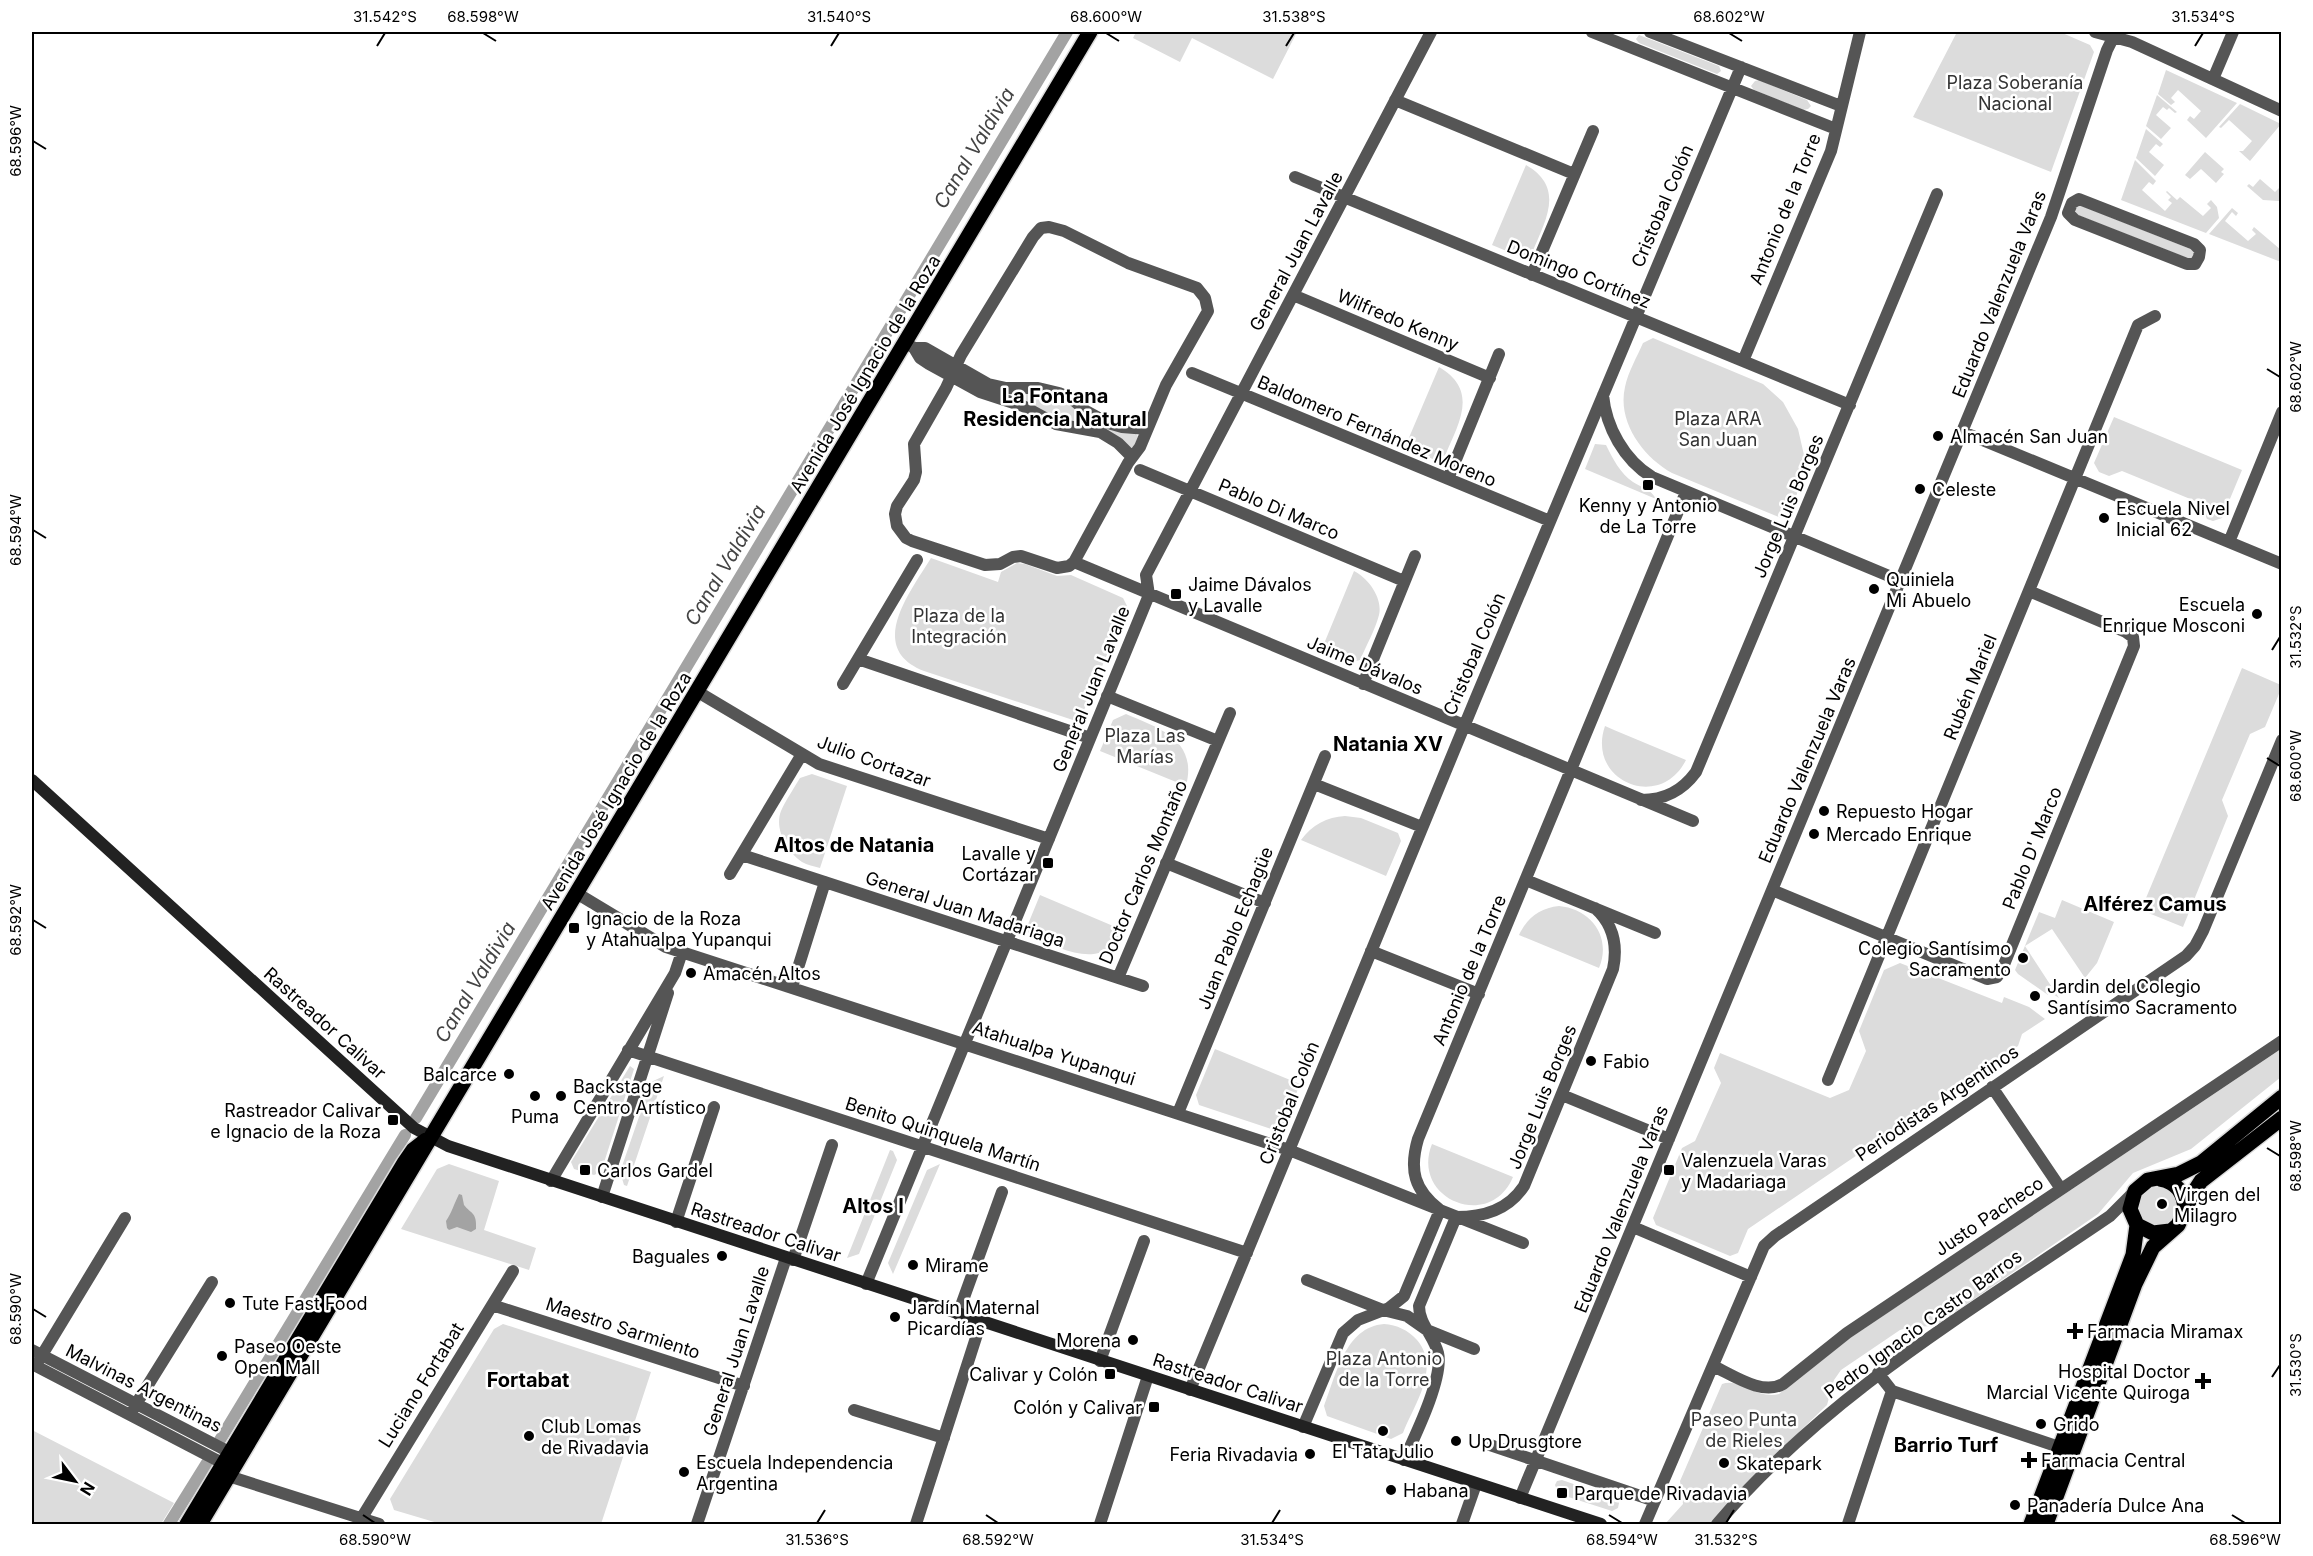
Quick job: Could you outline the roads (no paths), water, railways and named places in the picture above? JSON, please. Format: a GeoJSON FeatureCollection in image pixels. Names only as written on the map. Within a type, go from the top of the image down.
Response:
{"type":"FeatureCollection","features":[{"type":"Feature","properties":{"kind":"main road","name":"Avenida José Ignacio de la Roza"},"geometry":{"type":"LineString","coordinates":[[187,1524],[222,1459],[404,1163],[413,1150],[430,1137],[578,894],[698,692],[910,345],[1090,32]]}},
{"type":"Feature","properties":{"kind":"main road","name":"Rastreador Calivar"},"geometry":{"type":"LineString","coordinates":[[32,780],[414,1128],[448,1146],[1601,1524]]}},
{"type":"Feature","properties":{"kind":"main road"},"geometry":{"type":"LineString","coordinates":[[2031,1524],[2133,1255],[2137,1225],[2130,1209],[2135,1191],[2148,1180],[2179,1174],[2201,1163],[2282,1097]]}},
{"type":"Feature","properties":{"kind":"main road"},"geometry":{"type":"LineString","coordinates":[[2046,1524],[2142,1268],[2153,1247],[2178,1225],[2201,1181],[2282,1118]]}},
{"type":"Feature","properties":{"kind":"main road"},"geometry":{"type":"LineString","coordinates":[[2157,1179],[2166,1180],[2181,1191],[2186,1210]]}},
{"type":"Feature","properties":{"kind":"main road"},"geometry":{"type":"LineString","coordinates":[[2137,1225],[2153,1233],[2170,1231]]}},
{"type":"Feature","properties":{"kind":"main road","name":"Avenida José Ignacio de la Roza"},"geometry":{"type":"LineString","coordinates":[[200,1524],[222,1459]]}},
{"type":"Feature","properties":{"kind":"street","name":"General Juan Lavalle"},"geometry":{"type":"LineString","coordinates":[[866,1284],[1149,595],[1146,575],[1431,32]]}},
{"type":"Feature","properties":{"kind":"street"},"geometry":{"type":"LineString","coordinates":[[1592,32],[1622,37],[1731,87],[1836,129]]}},
{"type":"Feature","properties":{"kind":"street"},"geometry":{"type":"LineString","coordinates":[[1650,32],[1841,106]]}},
{"type":"Feature","properties":{"kind":"street","name":"Antonio de la Torre"},"geometry":{"type":"LineString","coordinates":[[1743,361],[1831,151],[1860,32]]}},
{"type":"Feature","properties":{"kind":"street"},"geometry":{"type":"LineString","coordinates":[[2095,32],[2114,34],[2282,111]]}},
{"type":"Feature","properties":{"kind":"street"},"geometry":{"type":"LineString","coordinates":[[2213,80],[2233,32]]}},
{"type":"Feature","properties":{"kind":"street","name":"Eduardo Valenzuela Varas"},"geometry":{"type":"LineString","coordinates":[[1520,1498],[1963,432],[2056,201],[2114,34]]}},
{"type":"Feature","properties":{"kind":"street","name":"Cristobal Colón"},"geometry":{"type":"LineString","coordinates":[[1190,1390],[1464,725],[1740,67]]}},
{"type":"Feature","properties":{"kind":"street"},"geometry":{"type":"LineString","coordinates":[[1395,100],[1575,174]]}},
{"type":"Feature","properties":{"kind":"street"},"geometry":{"type":"LineString","coordinates":[[1532,275],[1593,131]]}},
{"type":"Feature","properties":{"kind":"street","name":"Domingo Cortínez"},"geometry":{"type":"LineString","coordinates":[[1295,177],[1850,405]]}},
{"type":"Feature","properties":{"kind":"street","name":"Jorge Luis Borges"},"geometry":{"type":"LineString","coordinates":[[1641,800],[1657,799],[1672,794],[1685,785],[1696,772],[1937,194]]}},
{"type":"Feature","properties":{"kind":"street"},"geometry":{"type":"LineString","coordinates":[[2083,200],[2194,244],[2200,250],[2199,257],[2195,264],[2187,264],[2072,218],[2068,213],[2070,207],[2074,201],[2083,200]]}},
{"type":"Feature","properties":{"kind":"street"},"geometry":{"type":"LineString","coordinates":[[2056,201],[2070,207]]}},
{"type":"Feature","properties":{"kind":"street"},"geometry":{"type":"LineString","coordinates":[[1041,228],[1056,228],[1128,263],[1197,288],[1205,298],[1208,311],[1180,358],[1140,447],[1132,457],[1074,562],[1069,566],[1057,568],[1020,556],[1000,564],[985,565],[918,544],[906,538],[897,526],[895,514],[897,506],[914,480],[916,472],[914,444],[957,365],[1032,237],[1041,228]]}},
{"type":"Feature","properties":{"kind":"street","name":"Wilfredo Kenny"},"geometry":{"type":"LineString","coordinates":[[1293,295],[1490,378]]}},
{"type":"Feature","properties":{"kind":"street","name":"Rubén Mariel"},"geometry":{"type":"LineString","coordinates":[[1828,1080],[2138,326],[2155,316]]}},
{"type":"Feature","properties":{"kind":"street"},"geometry":{"type":"LineString","coordinates":[[910,345],[925,348],[988,384],[1006,388],[1038,388],[1059,393],[1071,398],[1086,411],[1108,423],[1122,428],[1147,429]]}},
{"type":"Feature","properties":{"kind":"street"},"geometry":{"type":"LineString","coordinates":[[910,345],[920,358],[980,392],[1023,406],[1049,422],[1100,432],[1118,443],[1132,457]]}},
{"type":"Feature","properties":{"kind":"street"},"geometry":{"type":"LineString","coordinates":[[1448,479],[1499,354]]}},
{"type":"Feature","properties":{"kind":"street","name":"Baldomero Fernández Moreno"},"geometry":{"type":"LineString","coordinates":[[1192,373],[1550,521]]}},
{"type":"Feature","properties":{"kind":"street"},"geometry":{"type":"LineString","coordinates":[[1602,394],[1612,429],[1631,460],[1652,477],[1901,581]]}},
{"type":"Feature","properties":{"kind":"street"},"geometry":{"type":"LineString","coordinates":[[2229,542],[2282,412]]}},
{"type":"Feature","properties":{"kind":"street"},"geometry":{"type":"LineString","coordinates":[[1963,432],[2282,564]]}},
{"type":"Feature","properties":{"kind":"street","name":"Pablo Di Marco"},"geometry":{"type":"LineString","coordinates":[[1140,470],[1404,581]]}},
{"type":"Feature","properties":{"kind":"street","name":"Antonio de la Torre"},"geometry":{"type":"LineString","coordinates":[[1440,1210],[1427,1200],[1416,1181],[1414,1151],[1686,492]]}},
{"type":"Feature","properties":{"kind":"street"},"geometry":{"type":"LineString","coordinates":[[1363,684],[1415,556]]}},
{"type":"Feature","properties":{"kind":"street"},"geometry":{"type":"LineString","coordinates":[[843,684],[917,560]]}},
{"type":"Feature","properties":{"kind":"street","name":"Jaime Dávalos"},"geometry":{"type":"LineString","coordinates":[[1074,562],[1693,821]]}},
{"type":"Feature","properties":{"kind":"street","name":"Pablo D' Marco"},"geometry":{"type":"LineString","coordinates":[[1772,891],[1987,979],[1997,977],[2133,651],[2134,640],[2126,632],[2029,591]]}},
{"type":"Feature","properties":{"kind":"street"},"geometry":{"type":"LineString","coordinates":[[858,659],[1090,738]]}},
{"type":"Feature","properties":{"kind":"street","name":"Julio Cortazar"},"geometry":{"type":"LineString","coordinates":[[698,692],[819,764],[1048,839]]}},
{"type":"Feature","properties":{"kind":"street"},"geometry":{"type":"LineString","coordinates":[[1107,696],[1218,741]]}},
{"type":"Feature","properties":{"kind":"street","name":"Doctor Carlos Montaño"},"geometry":{"type":"LineString","coordinates":[[1118,978],[1230,713]]}},
{"type":"Feature","properties":{"kind":"street","name":"Periodistas Argentinos"},"geometry":{"type":"LineString","coordinates":[[1645,1524],[1764,1246],[1769,1240],[2180,960],[2195,946],[2282,740]]}},
{"type":"Feature","properties":{"kind":"street"},"geometry":{"type":"LineString","coordinates":[[730,874],[802,754]]}},
{"type":"Feature","properties":{"kind":"street","name":"Juan Pablo Echagüe"},"geometry":{"type":"LineString","coordinates":[[1178,1113],[1325,756]]}},
{"type":"Feature","properties":{"kind":"street"},"geometry":{"type":"LineString","coordinates":[[1314,784],[1422,827]]}},
{"type":"Feature","properties":{"kind":"street","name":"General Juan Madariaga"},"geometry":{"type":"LineString","coordinates":[[742,855],[1143,986]]}},
{"type":"Feature","properties":{"kind":"street"},"geometry":{"type":"LineString","coordinates":[[1166,863],[1265,903]]}},
{"type":"Feature","properties":{"kind":"street"},"geometry":{"type":"LineString","coordinates":[[1526,880],[1655,933]]}},
{"type":"Feature","properties":{"kind":"street"},"geometry":{"type":"LineString","coordinates":[[792,987],[825,882]]}},
{"type":"Feature","properties":{"kind":"street","name":"Atahualpa Yupanqui"},"geometry":{"type":"LineString","coordinates":[[578,894],[666,947],[1289,1150],[1523,1243]]}},
{"type":"Feature","properties":{"kind":"street","name":"Jorge Luis Borges"},"geometry":{"type":"LineString","coordinates":[[1456,1216],[1491,1213],[1517,1195],[1530,1177],[1615,961],[1613,935],[1605,919],[1595,908]]}},
{"type":"Feature","properties":{"kind":"street"},"geometry":{"type":"LineString","coordinates":[[1371,951],[1479,994]]}},
{"type":"Feature","properties":{"kind":"street"},"geometry":{"type":"LineString","coordinates":[[602,1197],[682,952]]}},
{"type":"Feature","properties":{"kind":"street"},"geometry":{"type":"LineString","coordinates":[[551,1181],[675,973]]}},
{"type":"Feature","properties":{"kind":"street","name":"Justo Pacheco"},"geometry":{"type":"LineString","coordinates":[[1713,1366],[1762,1388],[1778,1387],[1847,1333],[2282,1041]]}},
{"type":"Feature","properties":{"kind":"street","name":"Benito Quinquela Martín"},"geometry":{"type":"LineString","coordinates":[[628,1050],[1247,1253]]}},
{"type":"Feature","properties":{"kind":"street"},"geometry":{"type":"LineString","coordinates":[[1992,1087],[2061,1189]]}},
{"type":"Feature","properties":{"kind":"street"},"geometry":{"type":"LineString","coordinates":[[1562,1095],[1669,1139]]}},
{"type":"Feature","properties":{"kind":"street"},"geometry":{"type":"LineString","coordinates":[[676,1222],[714,1107]]}},
{"type":"Feature","properties":{"kind":"street","name":"General Juan Lavalle"},"geometry":{"type":"LineString","coordinates":[[697,1524],[744,1386],[832,1145]]}},
{"type":"Feature","properties":{"kind":"street","name":"Pedro Ignacio Castro Barros"},"geometry":{"type":"LineString","coordinates":[[1717,1524],[1790,1448],[1878,1373],[2110,1216],[2135,1191]]}},
{"type":"Feature","properties":{"kind":"street"},"geometry":{"type":"LineString","coordinates":[[958,1314],[1002,1192]]}},
{"type":"Feature","properties":{"kind":"street"},"geometry":{"type":"LineString","coordinates":[[1303,1427],[1343,1333],[1358,1320],[1394,1305],[1404,1296],[1440,1210]]}},
{"type":"Feature","properties":{"kind":"street"},"geometry":{"type":"LineString","coordinates":[[1404,1460],[1439,1370],[1437,1347],[1421,1319],[1419,1306],[1456,1216]]}},
{"type":"Feature","properties":{"kind":"street"},"geometry":{"type":"LineString","coordinates":[[35,1359],[125,1218]]}},
{"type":"Feature","properties":{"kind":"street"},"geometry":{"type":"LineString","coordinates":[[1633,1227],[1751,1277]]}},
{"type":"Feature","properties":{"kind":"street"},"geometry":{"type":"LineString","coordinates":[[1100,1361],[1144,1241]]}},
{"type":"Feature","properties":{"kind":"street","name":"Luciano Fortabat"},"geometry":{"type":"LineString","coordinates":[[361,1518],[513,1271]]}},
{"type":"Feature","properties":{"kind":"street"},"geometry":{"type":"LineString","coordinates":[[1306,1280],[1383,1310],[1407,1316],[1427,1330],[1474,1349]]}},
{"type":"Feature","properties":{"kind":"street"},"geometry":{"type":"LineString","coordinates":[[129,1415],[212,1282]]}},
{"type":"Feature","properties":{"kind":"street","name":"Maestro Sarmiento"},"geometry":{"type":"LineString","coordinates":[[492,1305],[744,1386]]}},
{"type":"Feature","properties":{"kind":"street"},"geometry":{"type":"LineString","coordinates":[[916,1524],[981,1322]]}},
{"type":"Feature","properties":{"kind":"street","name":"Malvinas Argentinas"},"geometry":{"type":"LineString","coordinates":[[35,1359],[137,1404],[222,1459]]}},
{"type":"Feature","properties":{"kind":"street","name":"Malvinas Argentinas"},"geometry":{"type":"LineString","coordinates":[[35,1359],[129,1415],[222,1459],[379,1524]]}},
{"type":"Feature","properties":{"kind":"street"},"geometry":{"type":"LineString","coordinates":[[1878,1373],[1892,1391],[2059,1447]]}},
{"type":"Feature","properties":{"kind":"street"},"geometry":{"type":"LineString","coordinates":[[1100,1524],[1148,1377]]}},
{"type":"Feature","properties":{"kind":"street"},"geometry":{"type":"LineString","coordinates":[[1848,1524],[1892,1391]]}},
{"type":"Feature","properties":{"kind":"street"},"geometry":{"type":"LineString","coordinates":[[854,1410],[944,1438]]}},
{"type":"Feature","properties":{"kind":"street"},"geometry":{"type":"LineString","coordinates":[[1487,1444],[1655,1501]]}},
{"type":"Feature","properties":{"kind":"street"},"geometry":{"type":"LineString","coordinates":[[1462,1524],[1476,1484]]}},
{"type":"Feature","properties":{"kind":"waterway","name":"Canal Valdivia"},"geometry":{"type":"LineString","coordinates":[[416,1118],[1067,32]]}},
{"type":"Feature","properties":{"kind":"waterway","name":"Canal Valdivia"},"geometry":{"type":"LineString","coordinates":[[220,1440],[405,1135]]}},
{"type":"Feature","properties":{"kind":"waterway","name":"Canal Valdivia"},"geometry":{"type":"LineString","coordinates":[[169,1524],[207,1463]]}},
{"type":"Feature","properties":{"kind":"place","name":"Almacén San Juan"},"geometry":{"type":"Point","coordinates":[1938,436]}},
{"type":"Feature","properties":{"kind":"place","name":"Kenny y Antonio de La Torre"},"geometry":{"type":"Point","coordinates":[1648,485]}},
{"type":"Feature","properties":{"kind":"place","name":"Celeste"},"geometry":{"type":"Point","coordinates":[1920,489]}},
{"type":"Feature","properties":{"kind":"place","name":"Escuela Nivel Inicial 62"},"geometry":{"type":"Point","coordinates":[2104,518]}},
{"type":"Feature","properties":{"kind":"place","name":"Quiniela Mi Abuelo"},"geometry":{"type":"Point","coordinates":[1874,589]}},
{"type":"Feature","properties":{"kind":"place","name":"Jaime Dávalos y Lavalle"},"geometry":{"type":"Point","coordinates":[1176,594]}},
{"type":"Feature","properties":{"kind":"place","name":"Escuela Enrique Mosconi"},"geometry":{"type":"Point","coordinates":[2257,614]}},
{"type":"Feature","properties":{"kind":"place","name":"Repuesto Hogar"},"geometry":{"type":"Point","coordinates":[1824,811]}},
{"type":"Feature","properties":{"kind":"place","name":"Mercado Enrique"},"geometry":{"type":"Point","coordinates":[1814,834]}},
{"type":"Feature","properties":{"kind":"place","name":"Lavalle y Cortázar"},"geometry":{"type":"Point","coordinates":[1048,863]}},
{"type":"Feature","properties":{"kind":"place","name":"Ignacio de la Roza y Atahualpa Yupanqui"},"geometry":{"type":"Point","coordinates":[574,928]}},
{"type":"Feature","properties":{"kind":"place","name":"Colegio Santísimo Sacramento"},"geometry":{"type":"Point","coordinates":[2023,958]}},
{"type":"Feature","properties":{"kind":"place","name":"Amacén Altos"},"geometry":{"type":"Point","coordinates":[691,973]}},
{"type":"Feature","properties":{"kind":"place","name":"Jardin del Colegio Santísimo Sacramento"},"geometry":{"type":"Point","coordinates":[2035,996]}},
{"type":"Feature","properties":{"kind":"place","name":"Fabio"},"geometry":{"type":"Point","coordinates":[1591,1061]}},
{"type":"Feature","properties":{"kind":"place","name":"Balcarce"},"geometry":{"type":"Point","coordinates":[509,1074]}},
{"type":"Feature","properties":{"kind":"place","name":"Puma"},"geometry":{"type":"Point","coordinates":[535,1096]}},
{"type":"Feature","properties":{"kind":"place","name":"Backstage Centro Artístico"},"geometry":{"type":"Point","coordinates":[561,1096]}},
{"type":"Feature","properties":{"kind":"place","name":"Rastreador Calivar e Ignacio de la Roza"},"geometry":{"type":"Point","coordinates":[393,1120]}},
{"type":"Feature","properties":{"kind":"place","name":"Carlos Gardel"},"geometry":{"type":"Point","coordinates":[585,1170]}},
{"type":"Feature","properties":{"kind":"place","name":"Valenzuela Varas y Madariaga"},"geometry":{"type":"Point","coordinates":[1669,1170]}},
{"type":"Feature","properties":{"kind":"place","name":"Virgen del Milagro"},"geometry":{"type":"Point","coordinates":[2162,1204]}},
{"type":"Feature","properties":{"kind":"place","name":"Baguales"},"geometry":{"type":"Point","coordinates":[722,1256]}},
{"type":"Feature","properties":{"kind":"place","name":"Mirame"},"geometry":{"type":"Point","coordinates":[913,1265]}},
{"type":"Feature","properties":{"kind":"place","name":"Tute Fast Food"},"geometry":{"type":"Point","coordinates":[230,1303]}},
{"type":"Feature","properties":{"kind":"place","name":"Jardín Maternal Picardías"},"geometry":{"type":"Point","coordinates":[895,1317]}},
{"type":"Feature","properties":{"kind":"place","name":"Farmacia Miramax"},"geometry":{"type":"Point","coordinates":[2075,1331]}},
{"type":"Feature","properties":{"kind":"place","name":"Morena"},"geometry":{"type":"Point","coordinates":[1133,1340]}},
{"type":"Feature","properties":{"kind":"place","name":"Paseo Oeste Open Mall"},"geometry":{"type":"Point","coordinates":[222,1356]}},
{"type":"Feature","properties":{"kind":"place","name":"Calivar y Colón"},"geometry":{"type":"Point","coordinates":[1110,1374]}},
{"type":"Feature","properties":{"kind":"place","name":"Hospital Doctor Marcial Vicente Quiroga"},"geometry":{"type":"Point","coordinates":[2203,1381]}},
{"type":"Feature","properties":{"kind":"place","name":"Colón y Calivar"},"geometry":{"type":"Point","coordinates":[1154,1407]}},
{"type":"Feature","properties":{"kind":"place","name":"Grido"},"geometry":{"type":"Point","coordinates":[2041,1424]}},
{"type":"Feature","properties":{"kind":"place","name":"El Tata Julio"},"geometry":{"type":"Point","coordinates":[1383,1431]}},
{"type":"Feature","properties":{"kind":"place","name":"Club Lomas de Rivadavia"},"geometry":{"type":"Point","coordinates":[529,1436]}},
{"type":"Feature","properties":{"kind":"place","name":"Up Drusgtore"},"geometry":{"type":"Point","coordinates":[1456,1441]}},
{"type":"Feature","properties":{"kind":"place","name":"Feria Rivadavia"},"geometry":{"type":"Point","coordinates":[1310,1454]}},
{"type":"Feature","properties":{"kind":"place","name":"Farmacia Central"},"geometry":{"type":"Point","coordinates":[2029,1460]}},
{"type":"Feature","properties":{"kind":"place","name":"Skatepark"},"geometry":{"type":"Point","coordinates":[1724,1463]}},
{"type":"Feature","properties":{"kind":"place","name":"Escuela Independencia Argentina"},"geometry":{"type":"Point","coordinates":[684,1472]}},
{"type":"Feature","properties":{"kind":"place","name":"Habana"},"geometry":{"type":"Point","coordinates":[1391,1490]}},
{"type":"Feature","properties":{"kind":"place","name":"Parque de Rivadavia"},"geometry":{"type":"Point","coordinates":[1562,1493]}},
{"type":"Feature","properties":{"kind":"place","name":"Panadería Dulce Ana"},"geometry":{"type":"Point","coordinates":[2015,1505]}},
{"type":"Feature","properties":{"kind":"district","name":"La Fontana Residencia Natural"},"geometry":{"type":"Point","coordinates":[1055,408]}},
{"type":"Feature","properties":{"kind":"district","name":"Natania XV"},"geometry":{"type":"Point","coordinates":[1388,744]}},
{"type":"Feature","properties":{"kind":"district","name":"Altos de Natania"},"geometry":{"type":"Point","coordinates":[854,845]}},
{"type":"Feature","properties":{"kind":"district","name":"Alférez Camus"},"geometry":{"type":"Point","coordinates":[2155,904]}},
{"type":"Feature","properties":{"kind":"district","name":"Altos I"},"geometry":{"type":"Point","coordinates":[873,1206]}},
{"type":"Feature","properties":{"kind":"district","name":"Fortabat"},"geometry":{"type":"Point","coordinates":[528,1380]}},
{"type":"Feature","properties":{"kind":"district","name":"Barrio Turf"},"geometry":{"type":"Point","coordinates":[1946,1445]}},
{"type":"Feature","properties":{"kind":"park label","name":"Plaza Soberanía Nacional"},"geometry":{"type":"Point","coordinates":[2015,92]}},
{"type":"Feature","properties":{"kind":"park label","name":"Plaza ARA San Juan"},"geometry":{"type":"Point","coordinates":[1718,428]}},
{"type":"Feature","properties":{"kind":"park label","name":"Plaza de la Integración"},"geometry":{"type":"Point","coordinates":[959,625]}},
{"type":"Feature","properties":{"kind":"park label","name":"Plaza Las Marías"},"geometry":{"type":"Point","coordinates":[1145,745]}},
{"type":"Feature","properties":{"kind":"park label","name":"Plaza Antonio de la Torre"},"geometry":{"type":"Point","coordinates":[1384,1368]}},
{"type":"Feature","properties":{"kind":"park label","name":"Paseo Punta de Rieles"},"geometry":{"type":"Point","coordinates":[1744,1429]}}]}
